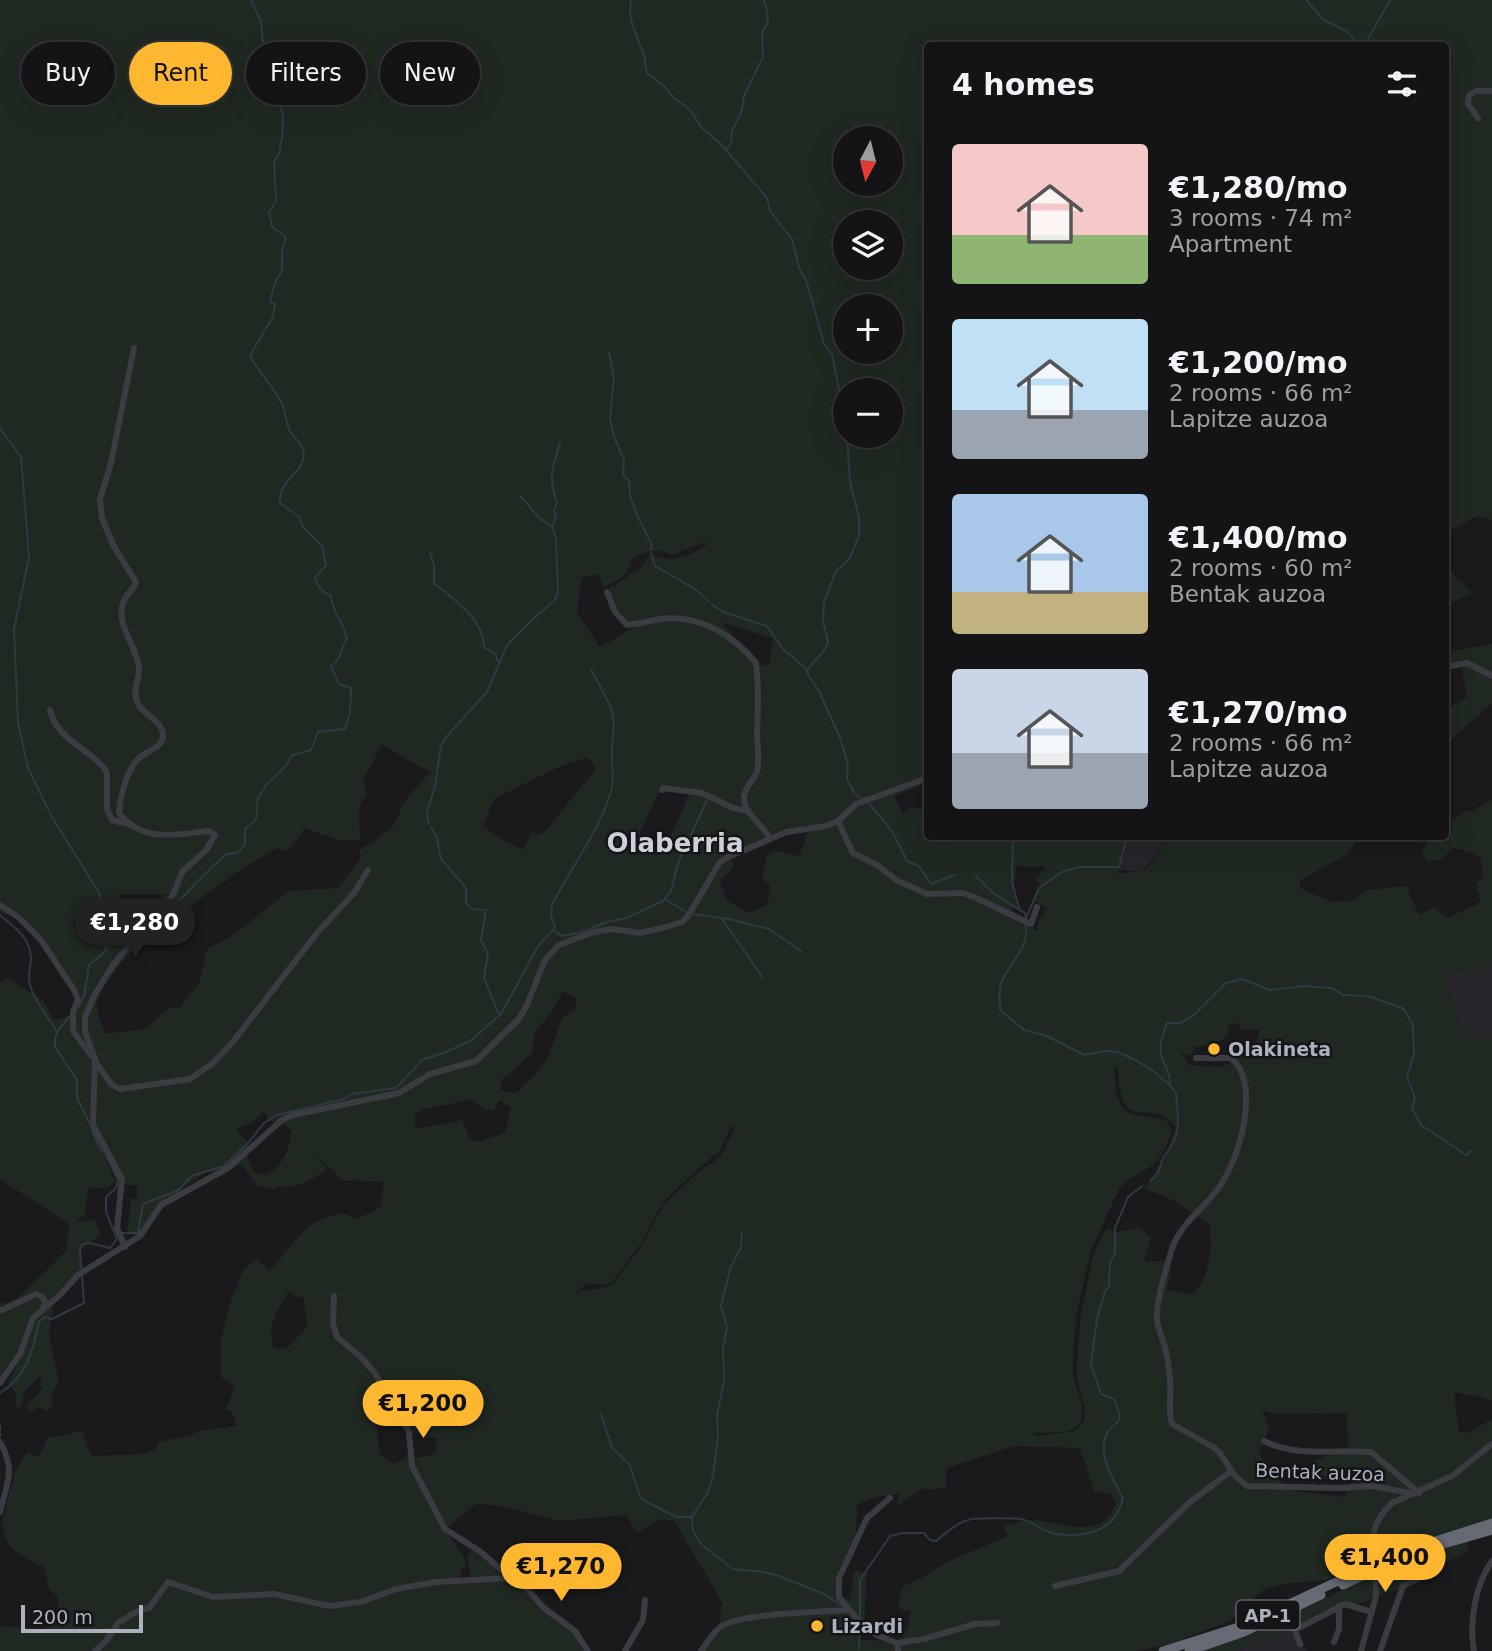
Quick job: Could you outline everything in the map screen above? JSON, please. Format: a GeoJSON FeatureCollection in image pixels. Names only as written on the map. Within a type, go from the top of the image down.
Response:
{"type":"FeatureCollection","features":[{"type":"Feature","properties":{"kind":"highway","name":"AP-1"},"geometry":{"type":"LineString","coordinates":[[1163,1651],[1211,1638],[1250,1623],[1398,1553],[1492,1523]]}},
{"type":"Feature","properties":{"kind":"highway","name":"AP-1"},"geometry":{"type":"LineString","coordinates":[[1189,1651],[1260,1626],[1400,1559],[1492,1530]]}},
{"type":"Feature","properties":{"kind":"street"},"geometry":{"type":"LineString","coordinates":[[1478,118],[1468,104],[1468,95],[1476,91],[1492,91]]}},
{"type":"Feature","properties":{"kind":"street"},"geometry":{"type":"LineString","coordinates":[[134,348],[111,463],[100,499],[102,518],[113,545],[136,582],[134,589],[124,600],[122,618],[139,669],[135,694],[138,704],[162,730],[163,738],[161,744],[139,758],[119,804],[119,813],[134,825]]}},
{"type":"Feature","properties":{"kind":"street"},"geometry":{"type":"LineString","coordinates":[[607,592],[615,612],[627,625],[661,619],[686,618],[701,622],[738,642],[756,663],[759,705],[758,769],[744,794],[744,802],[747,811],[765,828],[770,839]]}},
{"type":"Feature","properties":{"kind":"street"},"geometry":{"type":"LineString","coordinates":[[1449,666],[1467,663],[1492,676]]}},
{"type":"Feature","properties":{"kind":"street"},"geometry":{"type":"LineString","coordinates":[[50,710],[67,738],[105,769],[107,809],[112,820],[162,836],[209,831],[215,835],[207,849],[182,872],[167,905],[156,920],[121,954],[95,994],[85,1017],[85,1032],[95,1059],[93,1125],[115,1163],[123,1184],[117,1228],[125,1247]]}},
{"type":"Feature","properties":{"kind":"street"},"geometry":{"type":"LineString","coordinates":[[0,1383],[20,1354],[33,1318],[43,1308],[81,1273],[140,1236],[161,1205],[228,1168],[282,1120],[399,1093],[430,1074],[476,1061],[518,1020],[545,960],[559,945],[594,932],[613,929],[640,933],[682,922],[720,862],[787,832],[826,826],[838,821],[856,804],[924,779]]}},
{"type":"Feature","properties":{"kind":"street"},"geometry":{"type":"LineString","coordinates":[[662,790],[702,793],[733,808],[747,811]]}},
{"type":"Feature","properties":{"kind":"street"},"geometry":{"type":"LineString","coordinates":[[838,821],[853,853],[877,865],[896,880],[928,894],[963,893],[1031,924],[1037,907]]}},
{"type":"Feature","properties":{"kind":"street"},"geometry":{"type":"LineString","coordinates":[[0,905],[18,917],[41,940],[74,990],[78,1000],[73,1014],[73,1031],[111,1084],[120,1089],[190,1079],[213,1063],[232,1043],[317,933],[354,893],[368,870]]}},
{"type":"Feature","properties":{"kind":"street","name":"Bentak auzoa"},"geometry":{"type":"LineString","coordinates":[[1196,1059],[1231,1058],[1241,1073],[1246,1093],[1240,1144],[1221,1185],[1187,1222],[1174,1244],[1156,1315],[1168,1363],[1171,1384],[1169,1417],[1172,1424],[1213,1447],[1240,1481],[1251,1487],[1374,1486],[1416,1493]]}},
{"type":"Feature","properties":{"kind":"street"},"geometry":{"type":"LineString","coordinates":[[0,1311],[36,1294],[45,1301],[43,1308]]}},
{"type":"Feature","properties":{"kind":"street"},"geometry":{"type":"LineString","coordinates":[[334,1296],[333,1324],[337,1337],[374,1372],[403,1420],[409,1432],[412,1466],[445,1529],[481,1552],[511,1578]]}},
{"type":"Feature","properties":{"kind":"street","name":"Bentak auzoa"},"geometry":{"type":"LineString","coordinates":[[1264,1441],[1306,1452],[1371,1452],[1416,1493]]}},
{"type":"Feature","properties":{"kind":"street"},"geometry":{"type":"LineString","coordinates":[[0,1512],[10,1462],[1,1443]]}},
{"type":"Feature","properties":{"kind":"street","name":"Bentak auzoa"},"geometry":{"type":"LineString","coordinates":[[1361,1651],[1377,1586],[1371,1544],[1377,1520],[1392,1503],[1452,1476],[1492,1444]]}},
{"type":"Feature","properties":{"kind":"street","name":"Bentak auzoa"},"geometry":{"type":"LineString","coordinates":[[1055,1586],[1118,1571],[1189,1503],[1231,1471]]}},
{"type":"Feature","properties":{"kind":"street"},"geometry":{"type":"LineString","coordinates":[[890,1498],[867,1518],[839,1578],[839,1597],[849,1610],[876,1635],[897,1646],[975,1624],[997,1623]]}},
{"type":"Feature","properties":{"kind":"street"},"geometry":{"type":"LineString","coordinates":[[1474,1651],[1472,1639],[1475,1602],[1492,1561]]}},
{"type":"Feature","properties":{"kind":"street"},"geometry":{"type":"LineString","coordinates":[[1381,1651],[1404,1586],[1428,1573]]}},
{"type":"Feature","properties":{"kind":"street"},"geometry":{"type":"LineString","coordinates":[[95,1651],[107,1640],[118,1623],[149,1608],[167,1582],[213,1597],[274,1594],[329,1606],[361,1602],[396,1589],[436,1582],[511,1578],[520,1581],[544,1608],[575,1631],[588,1651]]}},
{"type":"Feature","properties":{"kind":"street"},"geometry":{"type":"LineString","coordinates":[[1483,1581],[1492,1583]]}},
{"type":"Feature","properties":{"kind":"street"},"geometry":{"type":"LineString","coordinates":[[625,1651],[643,1620],[645,1600]]}},
{"type":"Feature","properties":{"kind":"street"},"geometry":{"type":"LineString","coordinates":[[1300,1644],[1295,1630],[1339,1606],[1349,1605],[1372,1612]]}},
{"type":"Feature","properties":{"kind":"street"},"geometry":{"type":"LineString","coordinates":[[1334,1642],[1339,1629],[1339,1606]]}},
{"type":"Feature","properties":{"kind":"street"},"geometry":{"type":"LineString","coordinates":[[701,1651],[719,1627],[737,1620],[811,1611],[849,1610]]}},
{"type":"Feature","properties":{"kind":"shaded area"},"geometry":{"type":"Polygon","coordinates":[[[0,0],[1492,0],[1492,520],[1477,516],[1449,531],[1449,42],[924,42],[924,784],[894,796],[903,815],[909,808],[924,809],[924,840],[1126,840],[1122,850],[1121,870],[1115,873],[1142,872],[1169,840],[1357,840],[1348,854],[1300,880],[1300,888],[1331,902],[1353,901],[1367,890],[1407,886],[1420,915],[1434,907],[1446,918],[1479,904],[1481,897],[1476,888],[1477,882],[1483,878],[1481,858],[1471,852],[1453,848],[1441,859],[1428,861],[1422,854],[1428,841],[1449,840],[1452,822],[1465,810],[1472,812],[1492,799],[1492,964],[1476,972],[1450,973],[1447,982],[1466,1038],[1492,1038],[1492,1400],[1454,1392],[1459,1432],[1469,1433],[1492,1419],[1492,1520],[1383,1552],[1326,1580],[1283,1584],[1261,1591],[1230,1621],[1176,1643],[1135,1651],[901,1651],[897,1643],[908,1628],[910,1612],[898,1608],[902,1587],[947,1562],[1008,1536],[1003,1526],[1031,1520],[1090,1527],[1109,1516],[1116,1503],[1110,1494],[1094,1492],[1080,1448],[1014,1446],[947,1468],[946,1487],[930,1490],[923,1488],[899,1505],[899,1493],[872,1498],[857,1506],[856,1540],[839,1578],[839,1596],[850,1599],[854,1571],[867,1573],[864,1625],[860,1626],[859,1640],[875,1640],[895,1645],[895,1651],[701,1651],[719,1627],[722,1602],[674,1521],[658,1519],[637,1533],[626,1515],[559,1521],[502,1506],[476,1504],[444,1530],[464,1557],[466,1565],[461,1570],[460,1578],[436,1583],[520,1581],[544,1608],[575,1631],[588,1651],[0,1651],[0,1626],[28,1628],[43,1633],[59,1606],[57,1596],[49,1589],[44,1567],[15,1551],[3,1532],[2,1522],[15,1472],[27,1452],[39,1457],[48,1437],[82,1430],[93,1456],[146,1454],[163,1441],[199,1431],[237,1426],[232,1412],[225,1410],[235,1386],[221,1377],[221,1339],[231,1300],[243,1270],[257,1259],[269,1271],[304,1231],[319,1220],[343,1213],[357,1219],[381,1207],[384,1182],[342,1180],[312,1150],[327,1168],[296,1186],[273,1189],[257,1185],[241,1164],[217,1176],[210,1170],[178,1190],[179,1197],[156,1210],[140,1236],[127,1233],[131,1199],[138,1198],[138,1186],[125,1184],[124,1177],[109,1153],[106,1160],[115,1182],[105,1189],[90,1187],[85,1214],[76,1222],[94,1220],[101,1234],[79,1251],[84,1267],[49,1302],[53,1306],[49,1336],[59,1382],[51,1394],[53,1404],[47,1411],[38,1406],[32,1412],[28,1410],[27,1405],[42,1390],[42,1374],[22,1395],[23,1401],[19,1409],[15,1406],[15,1393],[8,1382],[22,1356],[0,1380],[0,1304],[17,1299],[66,1251],[69,1224],[0,1179],[0,984],[7,978],[43,1000],[54,1020],[73,1015],[79,1000],[42,939],[11,910],[8,915],[0,912],[0,0]],[[705,542],[672,555],[656,551],[632,559],[619,580],[604,587],[598,574],[582,578],[577,613],[600,647],[637,626],[626,624],[615,611],[609,591],[611,587],[617,587],[616,584],[640,568],[650,554],[666,559],[679,558],[707,545],[705,542]],[[722,622],[757,667],[770,663],[772,638],[722,622]],[[382,745],[363,780],[367,794],[359,806],[360,840],[337,840],[305,828],[288,851],[278,848],[266,854],[187,910],[172,916],[138,945],[114,972],[99,998],[98,1014],[105,1034],[144,1029],[171,1007],[179,1009],[199,983],[207,949],[230,937],[289,891],[338,888],[361,858],[360,849],[374,842],[394,825],[404,802],[431,773],[382,745]],[[588,757],[561,766],[494,799],[483,826],[523,850],[532,831],[539,835],[547,829],[596,769],[588,757]],[[661,787],[639,835],[668,843],[690,793],[661,787]],[[787,831],[730,855],[734,868],[720,880],[726,900],[749,913],[768,904],[770,885],[762,879],[767,856],[776,851],[799,856],[808,832],[787,831]],[[1017,865],[1014,884],[1017,902],[1011,913],[964,892],[919,893],[962,895],[985,903],[1037,931],[1038,921],[1048,908],[1033,901],[1041,889],[1035,879],[1045,870],[1044,865],[1033,868],[1017,865]],[[119,894],[118,915],[125,923],[145,906],[166,895],[119,894]],[[562,991],[554,1009],[535,1032],[532,1052],[501,1080],[500,1091],[516,1093],[540,1070],[549,1055],[562,1018],[574,1010],[577,999],[562,991]],[[1238,1023],[1227,1028],[1229,1034],[1216,1044],[1194,1047],[1192,1056],[1180,1053],[1188,1065],[1222,1067],[1232,1062],[1241,1070],[1236,1056],[1239,1051],[1254,1045],[1260,1030],[1241,1030],[1238,1023]],[[1115,1067],[1117,1097],[1124,1108],[1129,1113],[1166,1120],[1172,1131],[1162,1155],[1119,1189],[1090,1253],[1077,1312],[1073,1348],[1073,1377],[1082,1405],[1081,1422],[1077,1427],[1065,1432],[1032,1433],[1036,1436],[1076,1431],[1084,1421],[1085,1411],[1076,1374],[1081,1314],[1094,1252],[1107,1228],[1116,1232],[1140,1228],[1151,1238],[1144,1262],[1164,1261],[1171,1268],[1167,1290],[1192,1295],[1203,1280],[1209,1262],[1210,1225],[1174,1201],[1145,1188],[1166,1156],[1176,1127],[1166,1117],[1156,1113],[1130,1110],[1124,1103],[1118,1067],[1115,1067]],[[472,1100],[423,1109],[414,1116],[416,1129],[462,1120],[470,1139],[478,1142],[505,1133],[511,1108],[500,1100],[493,1111],[485,1110],[472,1100]],[[264,1111],[250,1124],[236,1129],[247,1142],[248,1159],[254,1172],[266,1175],[282,1161],[292,1130],[285,1125],[269,1121],[264,1111]],[[731,1126],[720,1151],[663,1202],[641,1243],[613,1281],[583,1287],[572,1299],[579,1292],[608,1287],[615,1282],[642,1245],[663,1206],[694,1176],[720,1157],[735,1128],[731,1126]],[[289,1291],[274,1318],[271,1333],[274,1348],[286,1349],[307,1327],[304,1298],[289,1291]],[[393,1409],[375,1416],[380,1455],[394,1464],[409,1455],[411,1459],[435,1454],[437,1438],[407,1432],[393,1409]],[[1263,1411],[1269,1429],[1259,1453],[1273,1477],[1294,1491],[1345,1497],[1353,1479],[1314,1475],[1311,1462],[1349,1446],[1346,1413],[1277,1414],[1263,1411]]]}},
{"type":"Feature","properties":{"kind":"shaded area"},"geometry":{"type":"Polygon","coordinates":[[[1449,570],[1472,593],[1449,604],[1449,570]]]}},
{"type":"Feature","properties":{"kind":"shaded area"},"geometry":{"type":"Polygon","coordinates":[[[1492,644],[1492,703],[1449,741],[1449,708],[1467,697],[1461,664],[1449,666],[1449,651],[1492,644]]]}},
{"type":"Feature","properties":{"kind":"shaded area"},"geometry":{"type":"Polygon","coordinates":[[[1126,840],[1169,840],[1142,872],[1121,870],[1122,850],[1126,840]]]}},
{"type":"Feature","properties":{"kind":"shaded area"},"geometry":{"type":"Polygon","coordinates":[[[1492,964],[1492,1038],[1466,1038],[1447,983],[1450,973],[1476,972],[1492,964]]]}},
{"type":"Feature","properties":{"kind":"shaded area"},"geometry":{"type":"Polygon","coordinates":[[[1469,1541],[1467,1551],[1419,1577],[1420,1582],[1295,1626],[1236,1651],[1204,1651],[1281,1620],[1383,1570],[1469,1541]]]}},
{"type":"Feature","properties":{"kind":"shaded area"},"geometry":{"type":"Polygon","coordinates":[[[473,1549],[506,1576],[471,1578],[467,1556],[473,1549]]]}},
{"type":"Feature","properties":{"kind":"shaded area"},"geometry":{"type":"Polygon","coordinates":[[[1295,1626],[1307,1651],[1236,1651],[1295,1626]]]}},
{"type":"Feature","properties":{"kind":"waterway"},"geometry":{"type":"LineString","coordinates":[[169,905],[182,898],[226,854],[238,853],[245,844],[245,829],[256,820],[258,798],[266,785],[293,755],[311,750],[318,732],[345,729],[350,713],[351,688],[339,684],[331,666],[338,659],[347,639],[331,596],[321,589],[315,578],[326,565],[322,546],[303,527],[299,517],[280,503],[283,488],[303,462],[304,451],[289,430],[280,399],[250,355],[273,317],[275,304],[270,301],[282,270],[282,250],[286,237],[272,227],[269,212],[276,201],[274,162],[279,154],[283,114],[264,54],[261,21],[251,0]]}},
{"type":"Feature","properties":{"kind":"waterway"},"geometry":{"type":"LineString","coordinates":[[631,0],[632,22],[645,58],[647,73],[691,111],[701,127],[720,143],[767,198],[770,211],[792,239],[824,344],[832,354],[837,378]]}},
{"type":"Feature","properties":{"kind":"waterway"},"geometry":{"type":"LineString","coordinates":[[727,149],[742,110],[744,96],[763,57],[762,33],[768,22],[763,0]]}},
{"type":"Feature","properties":{"kind":"waterway"},"geometry":{"type":"LineString","coordinates":[[1306,0],[1324,20],[1347,31],[1356,42]]}},
{"type":"Feature","properties":{"kind":"waterway"},"geometry":{"type":"LineString","coordinates":[[1366,42],[1390,0]]}},
{"type":"Feature","properties":{"kind":"waterway"},"geometry":{"type":"LineString","coordinates":[[609,352],[614,379],[610,418],[614,437],[624,460],[623,475],[629,481],[630,495],[652,545],[651,550]]}},
{"type":"Feature","properties":{"kind":"waterway"},"geometry":{"type":"LineString","coordinates":[[0,428],[21,457],[29,557],[14,629],[18,722],[28,768],[52,817],[99,893],[107,922],[105,950]]}},
{"type":"Feature","properties":{"kind":"waterway"},"geometry":{"type":"LineString","coordinates":[[557,503],[552,478],[560,442]]}},
{"type":"Feature","properties":{"kind":"waterway"},"geometry":{"type":"LineString","coordinates":[[848,448],[850,482],[859,518],[859,535],[850,558],[836,571],[824,602],[823,621],[828,642],[826,648],[807,670],[841,740],[848,765],[847,779],[854,793],[865,800]]}},
{"type":"Feature","properties":{"kind":"waterway"},"geometry":{"type":"LineString","coordinates":[[520,496],[536,515],[551,526]]}},
{"type":"Feature","properties":{"kind":"waterway"},"geometry":{"type":"LineString","coordinates":[[429,824],[427,813],[435,786],[441,746],[487,692],[507,645],[554,601],[558,593],[556,539],[552,526],[556,518],[556,505]]}},
{"type":"Feature","properties":{"kind":"waterway"},"geometry":{"type":"LineString","coordinates":[[430,553],[434,565],[434,583],[473,619],[483,637],[484,647],[495,654],[498,661]]}},
{"type":"Feature","properties":{"kind":"waterway"},"geometry":{"type":"LineString","coordinates":[[651,553],[655,566],[695,589],[708,601]]}},
{"type":"Feature","properties":{"kind":"waterway"},"geometry":{"type":"LineString","coordinates":[[712,605],[726,613],[767,626],[783,649],[806,669]]}},
{"type":"Feature","properties":{"kind":"waterway"},"geometry":{"type":"LineString","coordinates":[[122,1233],[138,1233],[143,1204],[179,1190],[191,1176],[224,1166],[264,1123],[277,1115],[344,1099],[351,1094],[396,1088],[422,1060],[470,1041],[501,1014],[538,946],[555,928],[551,915],[552,905],[593,833],[611,791],[613,716],[591,669]]}},
{"type":"Feature","properties":{"kind":"waterway"},"geometry":{"type":"LineString","coordinates":[[554,931],[562,936],[579,933],[626,918],[663,901],[671,891],[678,863],[707,800]]}},
{"type":"Feature","properties":{"kind":"waterway"},"geometry":{"type":"LineString","coordinates":[[869,803],[892,831],[907,861],[919,866],[931,884],[955,875]]}},
{"type":"Feature","properties":{"kind":"waterway"},"geometry":{"type":"LineString","coordinates":[[431,827],[437,838],[441,859],[466,888],[466,904],[472,909],[486,910],[481,940],[488,954],[484,978],[499,1015]]}},
{"type":"Feature","properties":{"kind":"waterway"},"geometry":{"type":"LineString","coordinates":[[1013,840],[1012,882],[1019,908]]}},
{"type":"Feature","properties":{"kind":"waterway"},"geometry":{"type":"LineString","coordinates":[[1026,918],[1039,888],[1064,871],[1080,867],[1119,867],[1126,840]]}},
{"type":"Feature","properties":{"kind":"waterway"},"geometry":{"type":"LineString","coordinates":[[976,876],[994,894],[1025,913],[1026,919]]}},
{"type":"Feature","properties":{"kind":"waterway"},"geometry":{"type":"LineString","coordinates":[[665,899],[686,912]]}},
{"type":"Feature","properties":{"kind":"waterway"},"geometry":{"type":"LineString","coordinates":[[79,1006],[84,996],[89,965],[110,947],[113,940],[127,932],[149,908],[163,906]]}},
{"type":"Feature","properties":{"kind":"waterway"},"geometry":{"type":"LineString","coordinates":[[692,914],[729,919],[769,929],[801,951]]}},
{"type":"Feature","properties":{"kind":"waterway"},"geometry":{"type":"LineString","coordinates":[[0,915],[28,944],[31,958],[30,985],[57,1032]]}},
{"type":"Feature","properties":{"kind":"waterway"},"geometry":{"type":"LineString","coordinates":[[722,919],[763,978]]}},
{"type":"Feature","properties":{"kind":"waterway"},"geometry":{"type":"LineString","coordinates":[[1026,925],[1025,941],[1001,984],[1000,1010],[1024,1030],[1047,1036],[1084,1055],[1105,1051],[1118,1052],[1133,1059],[1149,1068],[1176,1093],[1177,1133],[1157,1173],[1150,1181]]}},
{"type":"Feature","properties":{"kind":"waterway"},"geometry":{"type":"LineString","coordinates":[[1170,1085],[1161,1048],[1167,1023],[1181,1023],[1195,1014],[1226,983],[1243,979],[1269,990],[1305,986],[1332,988],[1343,995],[1367,996],[1404,1009],[1413,1025],[1414,1054],[1407,1077],[1415,1098],[1412,1108],[1421,1125],[1466,1155],[1471,1151]]}},
{"type":"Feature","properties":{"kind":"waterway"},"geometry":{"type":"LineString","coordinates":[[70,1016],[59,1029],[55,1047],[77,1080],[77,1098],[90,1124]]}},
{"type":"Feature","properties":{"kind":"waterway"},"geometry":{"type":"LineString","coordinates":[[92,1130],[104,1152]]}},
{"type":"Feature","properties":{"kind":"waterway"},"geometry":{"type":"LineString","coordinates":[[81,1269],[80,1249],[83,1244],[110,1248],[117,1239],[106,1212],[106,1197],[116,1188],[118,1180],[107,1157]]}},
{"type":"Feature","properties":{"kind":"waterway"},"geometry":{"type":"LineString","coordinates":[[860,1620],[860,1580],[890,1536],[924,1533],[930,1540],[936,1541],[962,1522],[989,1518],[1021,1519],[1051,1533],[1078,1535],[1098,1530],[1114,1518],[1123,1498],[1108,1469],[1104,1449],[1109,1430],[1118,1422],[1120,1415],[1114,1399],[1101,1394],[1091,1364],[1097,1319],[1105,1291],[1109,1287],[1110,1263],[1115,1254],[1115,1228],[1128,1197],[1142,1186]]}},
{"type":"Feature","properties":{"kind":"waterway"},"geometry":{"type":"LineString","coordinates":[[742,1231],[741,1247],[730,1269],[721,1306],[727,1328],[713,1476],[707,1494],[692,1517],[693,1531],[701,1544],[733,1569],[779,1576],[824,1594],[842,1606]]}},
{"type":"Feature","properties":{"kind":"waterway"},"geometry":{"type":"LineString","coordinates":[[0,1393],[23,1371],[39,1322],[44,1317],[52,1319],[84,1303],[82,1275]]}},
{"type":"Feature","properties":{"kind":"waterway"},"geometry":{"type":"LineString","coordinates":[[601,1414],[612,1448],[629,1464],[641,1499],[676,1517],[692,1517]]}},
{"type":"Feature","properties":{"kind":"waterway"},"geometry":{"type":"LineString","coordinates":[[0,1426],[0,1436]]}},
{"type":"Feature","properties":{"kind":"waterway"},"geometry":{"type":"LineString","coordinates":[[859,1649],[860,1626]]}},
{"type":"Feature","properties":{"kind":"place","name":"Olakineta"},"geometry":{"type":"Point","coordinates":[1214,1049]}},
{"type":"Feature","properties":{"kind":"place","name":"Lizardi"},"geometry":{"type":"Point","coordinates":[817,1626]}},
{"type":"Feature","properties":{"kind":"district","name":"Olaberria"},"geometry":{"type":"Point","coordinates":[675,843]}}]}
